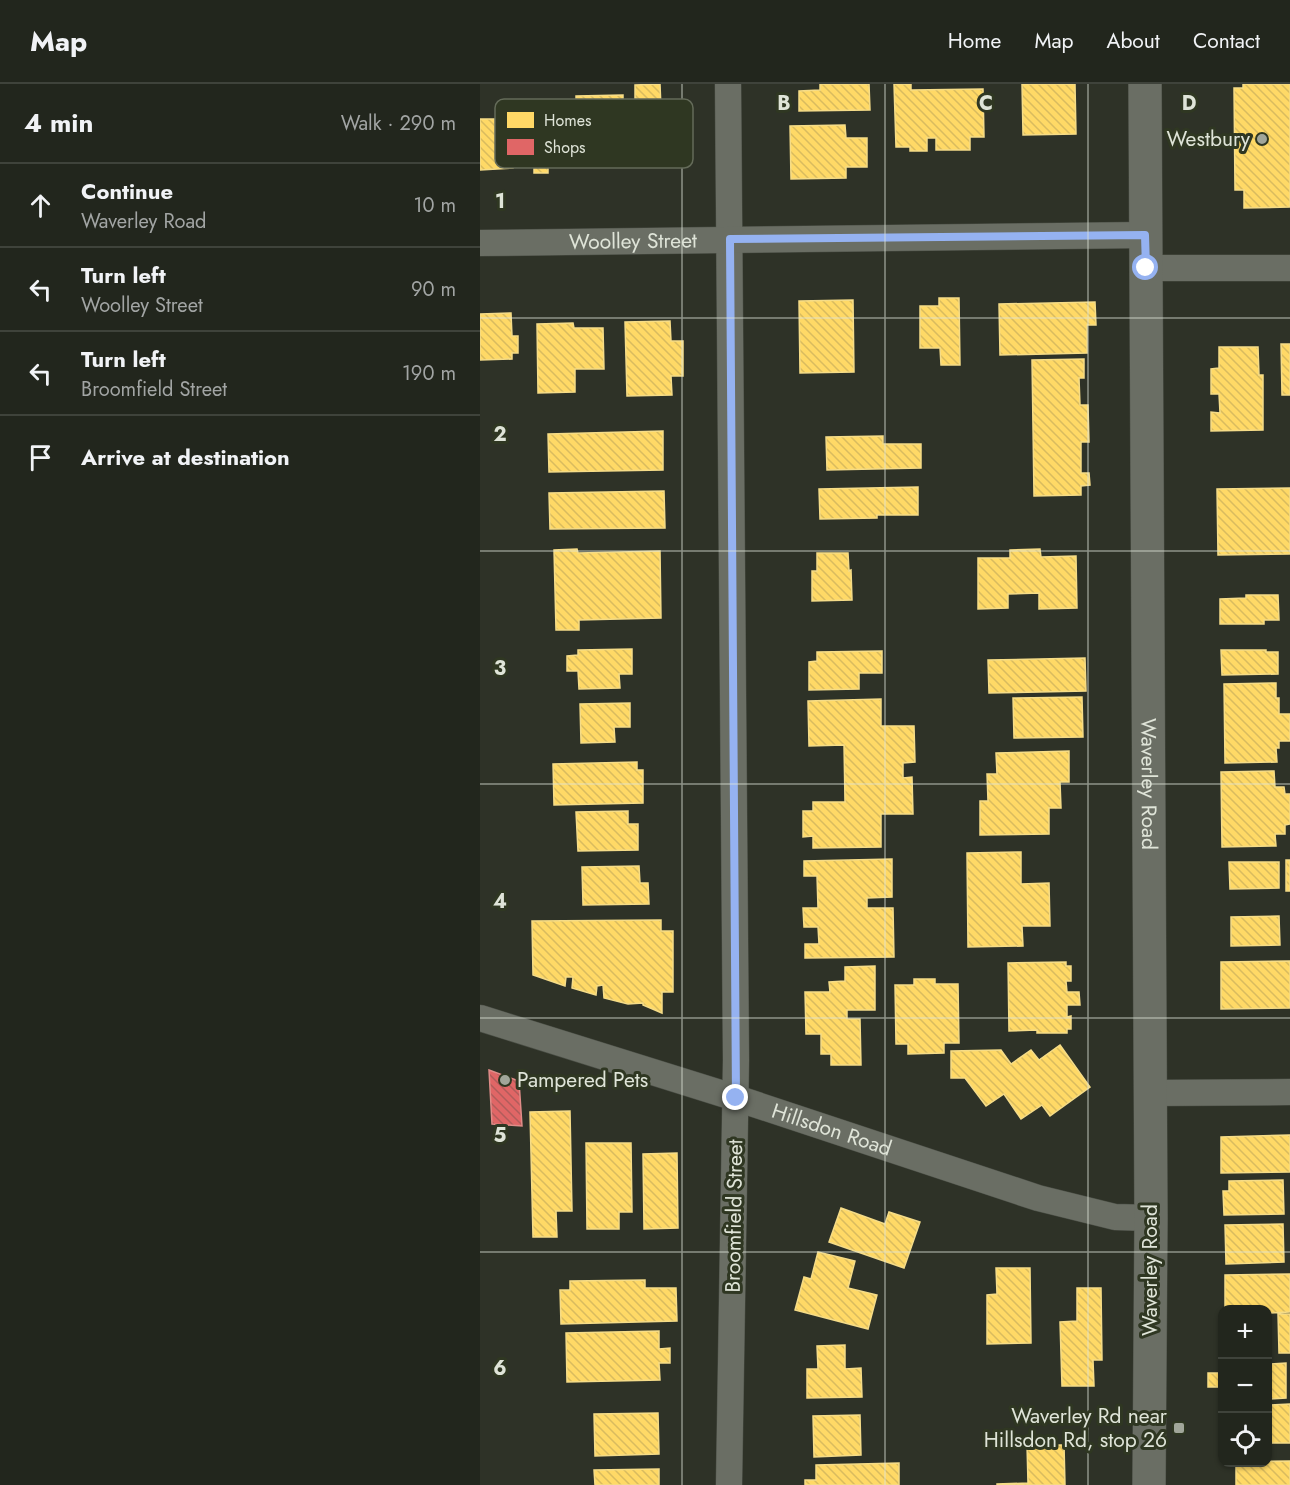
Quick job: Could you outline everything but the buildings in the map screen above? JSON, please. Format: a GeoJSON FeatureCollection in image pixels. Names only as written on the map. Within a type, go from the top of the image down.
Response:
{"type":"FeatureCollection","features":[{"type":"Feature","properties":{"kind":"street","name":"Broomfield Street"},"geometry":{"type":"LineString","coordinates":[[728,84],[736,1098],[729,1485]]}},
{"type":"Feature","properties":{"kind":"street","name":"Waverley Road"},"geometry":{"type":"LineString","coordinates":[[1145,84],[1149,1485]]}},
{"type":"Feature","properties":{"kind":"street","name":"Woolley Street"},"geometry":{"type":"LineString","coordinates":[[480,243],[1145,235]]}},
{"type":"Feature","properties":{"kind":"street"},"geometry":{"type":"LineString","coordinates":[[1146,268],[1290,268]]}},
{"type":"Feature","properties":{"kind":"street","name":"Hillsdon Road"},"geometry":{"type":"LineString","coordinates":[[480,1018],[736,1098],[1038,1198],[1115,1217],[1150,1218]]}},
{"type":"Feature","properties":{"kind":"street"},"geometry":{"type":"LineString","coordinates":[[1149,1093],[1290,1092]]}},
{"type":"Feature","properties":{"kind":"place","name":"Westbury"},"geometry":{"type":"Point","coordinates":[1262,139]}},
{"type":"Feature","properties":{"kind":"place","name":"Pampered Pets"},"geometry":{"type":"Point","coordinates":[505,1080]}},
{"type":"Feature","properties":{"kind":"place","name":"Waverley Rd near Hillsdon Rd, stop 26"},"geometry":{"type":"Point","coordinates":[1179,1428]}},
{"type":"Feature","properties":{"kind":"route"},"geometry":{"type":"LineString","coordinates":[[736,1098],[730,239],[1145,235],[1146,268]]}}]}
